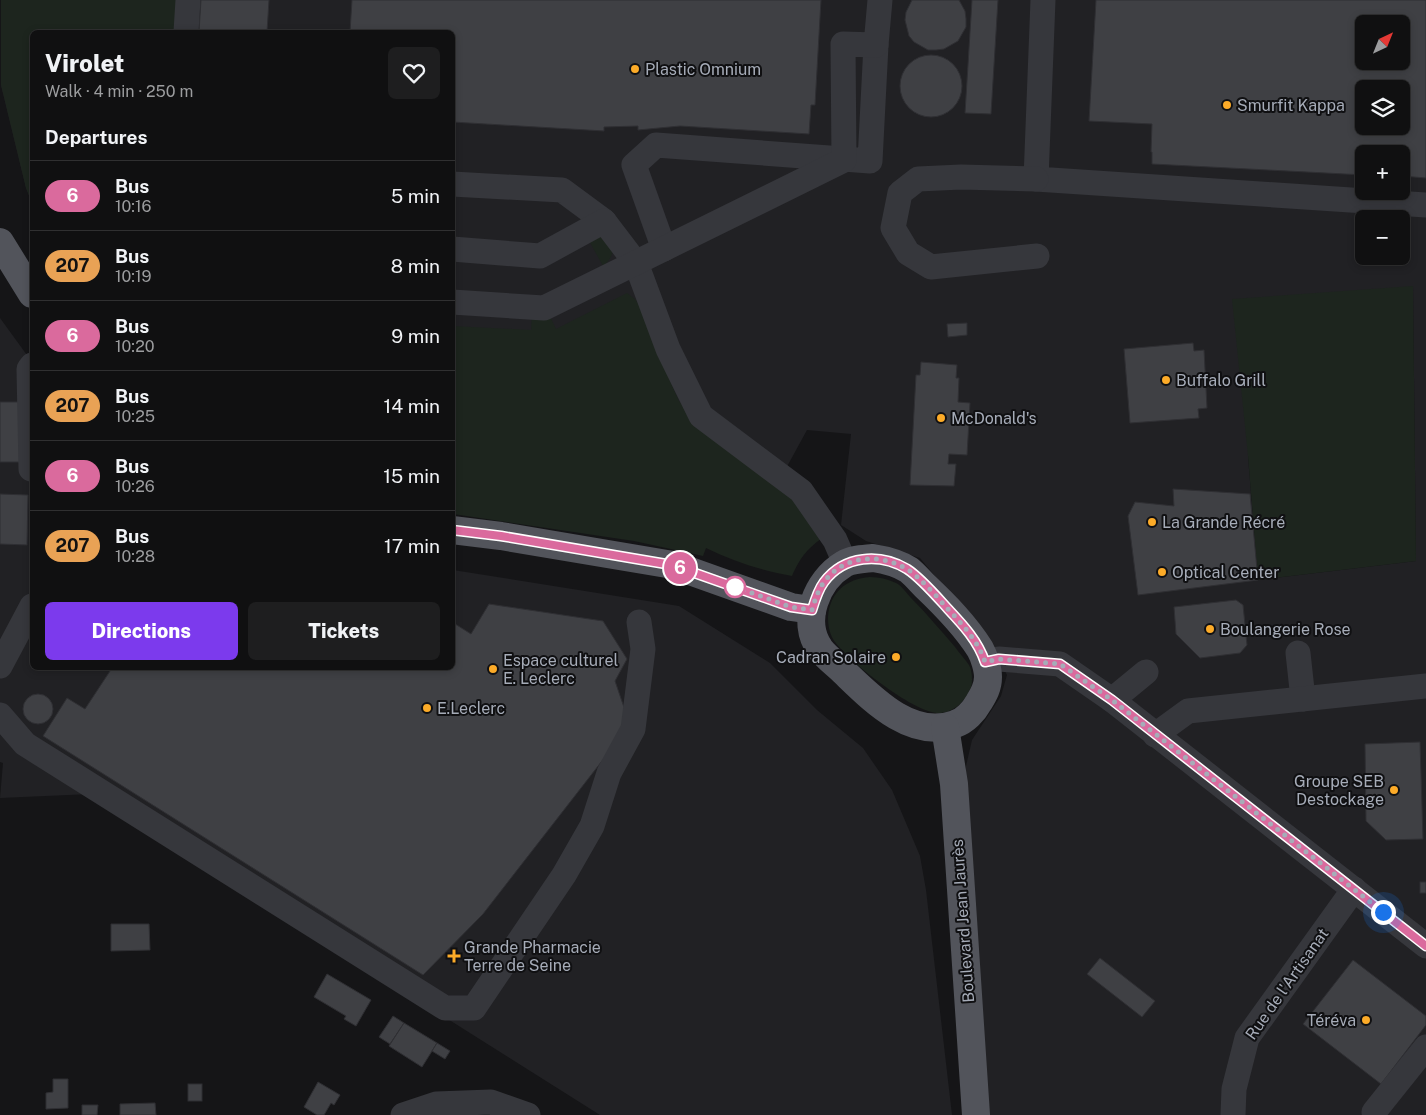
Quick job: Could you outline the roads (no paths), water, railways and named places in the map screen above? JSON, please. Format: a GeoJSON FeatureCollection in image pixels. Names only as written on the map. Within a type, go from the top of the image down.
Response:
{"type":"FeatureCollection","features":[{"type":"Feature","properties":{"kind":"main road"},"geometry":{"type":"LineString","coordinates":[[0,242],[30,291]]}},
{"type":"Feature","properties":{"kind":"main road"},"geometry":{"type":"LineString","coordinates":[[455,530],[501,536],[672,565],[791,607],[812,610]]}},
{"type":"Feature","properties":{"kind":"main road"},"geometry":{"type":"LineString","coordinates":[[873,558],[889,561],[908,570],[940,600],[981,650],[985,662],[988,677],[985,692],[975,710],[958,723],[945,728],[932,729],[906,721],[889,710],[855,682],[820,649],[811,624],[812,610],[817,593],[825,580],[845,563],[873,558]]}},
{"type":"Feature","properties":{"kind":"main road","name":"Boulevard Jean Jaurès"},"geometry":{"type":"LineString","coordinates":[[945,728],[954,784],[976,1115]]}},
{"type":"Feature","properties":{"kind":"street"},"geometry":{"type":"LineString","coordinates":[[186,30],[188,0]]}},
{"type":"Feature","properties":{"kind":"street"},"geometry":{"type":"LineString","coordinates":[[664,249],[634,165],[656,145],[870,162],[880,0]]}},
{"type":"Feature","properties":{"kind":"street"},"geometry":{"type":"LineString","coordinates":[[1036,179],[1043,0]]}},
{"type":"Feature","properties":{"kind":"street"},"geometry":{"type":"LineString","coordinates":[[844,160],[843,44],[876,45]]}},
{"type":"Feature","properties":{"kind":"street"},"geometry":{"type":"LineString","coordinates":[[455,302],[544,308],[844,160]]}},
{"type":"Feature","properties":{"kind":"street"},"geometry":{"type":"LineString","coordinates":[[1037,256],[931,267],[908,253],[893,228],[900,193],[918,179],[961,177],[1036,179],[1426,205]]}},
{"type":"Feature","properties":{"kind":"street"},"geometry":{"type":"LineString","coordinates":[[455,184],[562,190],[604,221],[636,263],[668,350],[701,416],[801,491],[835,540],[845,563]]}},
{"type":"Feature","properties":{"kind":"street"},"geometry":{"type":"LineString","coordinates":[[455,249],[540,256],[604,221]]}},
{"type":"Feature","properties":{"kind":"street"},"geometry":{"type":"LineString","coordinates":[[0,666],[30,610]]}},
{"type":"Feature","properties":{"kind":"street"},"geometry":{"type":"LineString","coordinates":[[0,715],[25,744],[446,1008],[474,1008],[564,875],[592,826],[609,773],[633,729],[643,649],[639,622]]}},
{"type":"Feature","properties":{"kind":"street"},"geometry":{"type":"LineString","coordinates":[[1298,652],[1303,699]]}},
{"type":"Feature","properties":{"kind":"street"},"geometry":{"type":"LineString","coordinates":[[985,662],[999,659],[1060,664],[1112,700],[1426,946]]}},
{"type":"Feature","properties":{"kind":"street"},"geometry":{"type":"LineString","coordinates":[[1112,700],[1146,672]]}},
{"type":"Feature","properties":{"kind":"street"},"geometry":{"type":"LineString","coordinates":[[1155,735],[1188,711],[1426,686]]}},
{"type":"Feature","properties":{"kind":"street","name":"Rue de l'Artisanat"},"geometry":{"type":"LineString","coordinates":[[1233,1115],[1234,1089],[1247,1038],[1354,889]]}},
{"type":"Feature","properties":{"kind":"street"},"geometry":{"type":"LineString","coordinates":[[1374,1112],[1426,1047]]}},
{"type":"Feature","properties":{"kind":"street"},"geometry":{"type":"LineString","coordinates":[[403,1115],[436,1104],[491,1102],[528,1115]]}},
{"type":"Feature","properties":{"kind":"place","name":"Plastic Omnium"},"geometry":{"type":"Point","coordinates":[635,69]}},
{"type":"Feature","properties":{"kind":"place","name":"Smurfit Kappa"},"geometry":{"type":"Point","coordinates":[1227,105]}},
{"type":"Feature","properties":{"kind":"place","name":"Buffalo Grill"},"geometry":{"type":"Point","coordinates":[1166,380]}},
{"type":"Feature","properties":{"kind":"place","name":"McDonald's"},"geometry":{"type":"Point","coordinates":[941,418]}},
{"type":"Feature","properties":{"kind":"place","name":"La Grande Récré"},"geometry":{"type":"Point","coordinates":[1152,522]}},
{"type":"Feature","properties":{"kind":"place","name":"Optical Center"},"geometry":{"type":"Point","coordinates":[1162,572]}},
{"type":"Feature","properties":{"kind":"place","name":"Boulangerie Rose"},"geometry":{"type":"Point","coordinates":[1210,629]}},
{"type":"Feature","properties":{"kind":"place","name":"Cadran Solaire"},"geometry":{"type":"Point","coordinates":[896,657]}},
{"type":"Feature","properties":{"kind":"place","name":"Espace culturel E. Leclerc"},"geometry":{"type":"Point","coordinates":[493,669]}},
{"type":"Feature","properties":{"kind":"place","name":"E.Leclerc"},"geometry":{"type":"Point","coordinates":[427,708]}},
{"type":"Feature","properties":{"kind":"place","name":"Groupe SEB Destockage"},"geometry":{"type":"Point","coordinates":[1394,790]}},
{"type":"Feature","properties":{"kind":"place","name":"Grande Pharmacie Terre de Seine"},"geometry":{"type":"Point","coordinates":[454,956]}},
{"type":"Feature","properties":{"kind":"place","name":"Téréva"},"geometry":{"type":"Point","coordinates":[1366,1020]}}]}
